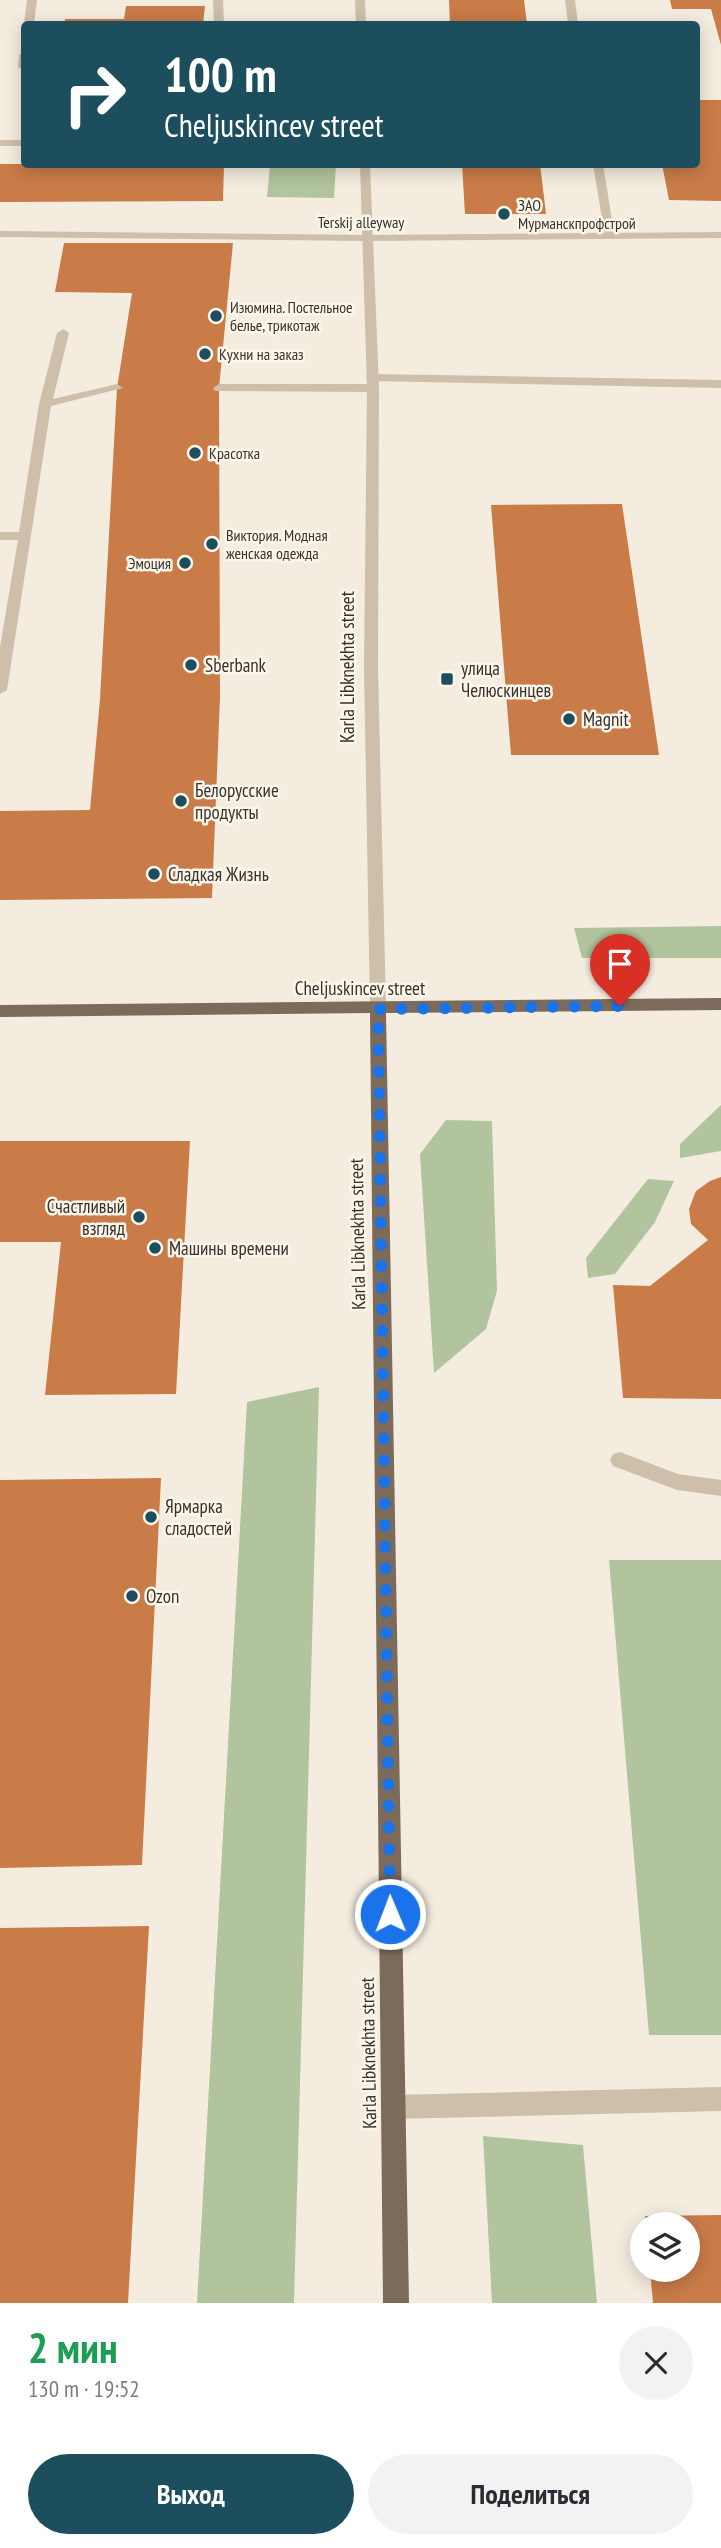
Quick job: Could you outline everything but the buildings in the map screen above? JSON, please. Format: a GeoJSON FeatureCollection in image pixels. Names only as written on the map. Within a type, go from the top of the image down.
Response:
{"type":"FeatureCollection","features":[{"type":"Feature","properties":{"kind":"main road","name":"Cheljuskincev street"},"geometry":{"type":"LineString","coordinates":[[0,1011],[721,1004]]}},
{"type":"Feature","properties":{"kind":"main road","name":"Karla Libknekhta street"},"geometry":{"type":"LineString","coordinates":[[378,1009],[396,2303]]}},
{"type":"Feature","properties":{"kind":"street"},"geometry":{"type":"LineString","coordinates":[[29,21],[32,0]]}},
{"type":"Feature","properties":{"kind":"street"},"geometry":{"type":"LineString","coordinates":[[218,0],[219,21]]}},
{"type":"Feature","properties":{"kind":"street"},"geometry":{"type":"LineString","coordinates":[[360,0],[361,21]]}},
{"type":"Feature","properties":{"kind":"street"},"geometry":{"type":"LineString","coordinates":[[570,0],[573,21]]}},
{"type":"Feature","properties":{"kind":"street"},"geometry":{"type":"LineString","coordinates":[[0,143],[21,143]]}},
{"type":"Feature","properties":{"kind":"street","name":"Karla Libknekhta street"},"geometry":{"type":"LineString","coordinates":[[365,168],[373,383],[371,667],[378,1009]]}},
{"type":"Feature","properties":{"kind":"street"},"geometry":{"type":"LineString","coordinates":[[599,168],[611,237]]}},
{"type":"Feature","properties":{"kind":"street","name":"Terskij alleyway"},"geometry":{"type":"LineString","coordinates":[[0,234],[367,239],[721,236]]}},
{"type":"Feature","properties":{"kind":"street"},"geometry":{"type":"LineString","coordinates":[[0,690],[45,404],[63,333]]}},
{"type":"Feature","properties":{"kind":"street"},"geometry":{"type":"LineString","coordinates":[[219,388],[373,383],[721,384]]}},
{"type":"Feature","properties":{"kind":"street"},"geometry":{"type":"LineString","coordinates":[[45,404],[117,388]]}},
{"type":"Feature","properties":{"kind":"street"},"geometry":{"type":"LineString","coordinates":[[0,536],[24,536]]}},
{"type":"Feature","properties":{"kind":"street"},"geometry":{"type":"LineString","coordinates":[[620,1460],[677,1482],[721,1489]]}},
{"type":"Feature","properties":{"kind":"street"},"geometry":{"type":"LineString","coordinates":[[393,2106],[721,2099]]}},
{"type":"Feature","properties":{"kind":"green space"},"geometry":{"type":"Polygon","coordinates":[[[270,168],[336,168],[334,198],[267,197],[270,168]]]}},
{"type":"Feature","properties":{"kind":"green space"},"geometry":{"type":"Polygon","coordinates":[[[721,926],[721,958],[582,958],[574,928],[721,926]]]}},
{"type":"Feature","properties":{"kind":"green space"},"geometry":{"type":"Polygon","coordinates":[[[721,1105],[721,1151],[680,1158],[680,1144],[721,1105]]]}},
{"type":"Feature","properties":{"kind":"green space"},"geometry":{"type":"Polygon","coordinates":[[[446,1120],[492,1121],[497,1291],[486,1329],[434,1373],[420,1154],[446,1120]]]}},
{"type":"Feature","properties":{"kind":"green space"},"geometry":{"type":"Polygon","coordinates":[[[648,1179],[674,1181],[655,1222],[615,1274],[588,1278],[586,1258],[648,1179]]]}},
{"type":"Feature","properties":{"kind":"green space"},"geometry":{"type":"Polygon","coordinates":[[[319,1387],[294,2303],[197,2303],[247,1402],[319,1387]]]}},
{"type":"Feature","properties":{"kind":"green space"},"geometry":{"type":"Polygon","coordinates":[[[609,1560],[721,1560],[721,2035],[649,2035],[609,1560]]]}},
{"type":"Feature","properties":{"kind":"green space"},"geometry":{"type":"Polygon","coordinates":[[[483,2136],[583,2145],[597,2303],[492,2303],[483,2136]]]}},
{"type":"Feature","properties":{"kind":"place","name":"ЗАО Мурманскпрофстрой"},"geometry":{"type":"Point","coordinates":[504,214]}},
{"type":"Feature","properties":{"kind":"place","name":"Изюмина. Постельное белье, трикотаж"},"geometry":{"type":"Point","coordinates":[216,316]}},
{"type":"Feature","properties":{"kind":"place","name":"Кухни на заказ"},"geometry":{"type":"Point","coordinates":[205,354]}},
{"type":"Feature","properties":{"kind":"place","name":"Красотка"},"geometry":{"type":"Point","coordinates":[195,453]}},
{"type":"Feature","properties":{"kind":"place","name":"Виктория. Модная женская одежда"},"geometry":{"type":"Point","coordinates":[212,544]}},
{"type":"Feature","properties":{"kind":"place","name":"Эмоция"},"geometry":{"type":"Point","coordinates":[185,563]}},
{"type":"Feature","properties":{"kind":"place","name":"Sberbank"},"geometry":{"type":"Point","coordinates":[191,665]}},
{"type":"Feature","properties":{"kind":"place","name":"улица Челюскинцев"},"geometry":{"type":"Point","coordinates":[447,679]}},
{"type":"Feature","properties":{"kind":"place","name":"Magnit"},"geometry":{"type":"Point","coordinates":[569,719]}},
{"type":"Feature","properties":{"kind":"place","name":"Белорусские продукты"},"geometry":{"type":"Point","coordinates":[181,801]}},
{"type":"Feature","properties":{"kind":"place","name":"Сладкая Жизнь"},"geometry":{"type":"Point","coordinates":[154,874]}},
{"type":"Feature","properties":{"kind":"place","name":"Счастливый взгляд"},"geometry":{"type":"Point","coordinates":[139,1217]}},
{"type":"Feature","properties":{"kind":"place","name":"Машины времени"},"geometry":{"type":"Point","coordinates":[155,1248]}},
{"type":"Feature","properties":{"kind":"place","name":"Ярмарка сладостей"},"geometry":{"type":"Point","coordinates":[151,1517]}},
{"type":"Feature","properties":{"kind":"place","name":"Ozon"},"geometry":{"type":"Point","coordinates":[132,1596]}},
{"type":"Feature","properties":{"kind":"route"},"geometry":{"type":"LineString","coordinates":[[390,1914],[378,1009],[620,1006]]}}]}
